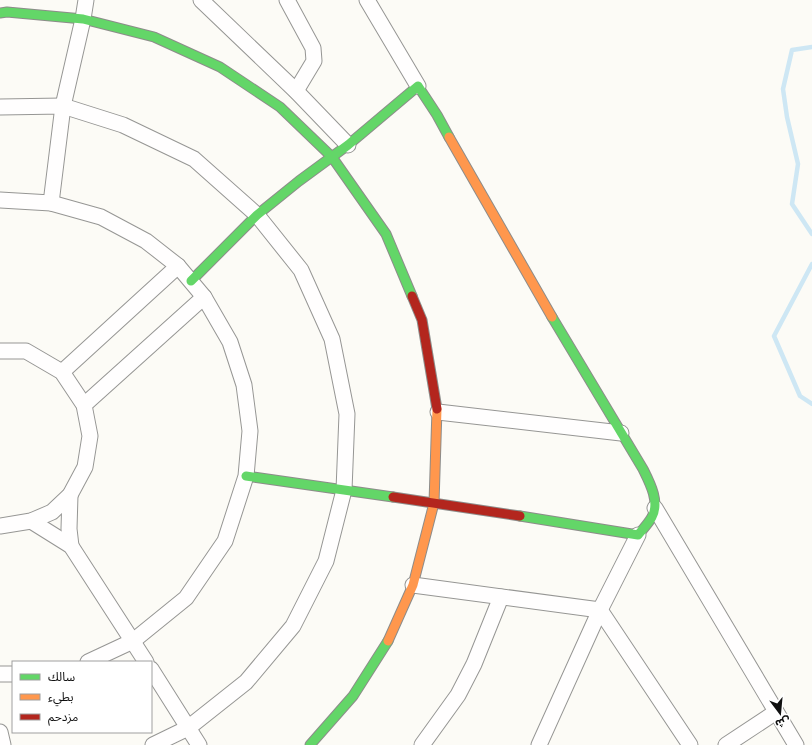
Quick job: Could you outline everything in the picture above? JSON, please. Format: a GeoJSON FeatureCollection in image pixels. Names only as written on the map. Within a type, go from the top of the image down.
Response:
{"type":"FeatureCollection","features":[{"type":"Feature","properties":{"kind":"street"},"geometry":{"type":"LineString","coordinates":[[51,203],[63,106],[86,0]]}},
{"type":"Feature","properties":{"kind":"street"},"geometry":{"type":"LineString","coordinates":[[201,0],[296,91],[348,145]]}},
{"type":"Feature","properties":{"kind":"street"},"geometry":{"type":"LineString","coordinates":[[287,0],[313,48],[314,55],[314,61],[296,91]]}},
{"type":"Feature","properties":{"kind":"street"},"geometry":{"type":"LineString","coordinates":[[367,0],[437,115],[536,290],[621,433],[636,455],[654,496],[655,508],[652,517],[638,535],[600,610],[539,745]]}},
{"type":"Feature","properties":{"kind":"street"},"geometry":{"type":"LineString","coordinates":[[0,13],[7,12],[83,19],[154,37],[220,67],[280,107],[332,157],[386,234],[422,320],[438,412],[434,503],[413,585],[387,643],[353,696],[311,745]]}},
{"type":"Feature","properties":{"kind":"street"},"geometry":{"type":"LineString","coordinates":[[191,281],[257,215],[299,181],[348,145],[418,86]]}},
{"type":"Feature","properties":{"kind":"street"},"geometry":{"type":"LineString","coordinates":[[0,107],[63,106],[123,125],[194,159],[257,215],[301,270],[332,339],[347,414],[344,490],[326,561],[292,626],[246,682],[188,728],[153,745]]}},
{"type":"Feature","properties":{"kind":"street"},"geometry":{"type":"LineString","coordinates":[[0,200],[51,203],[101,217],[146,241],[178,266],[204,297],[230,342],[244,386],[250,431],[246,476],[225,542],[186,598],[133,641],[90,661]]}},
{"type":"Feature","properties":{"kind":"street"},"geometry":{"type":"LineString","coordinates":[[62,372],[178,266]]}},
{"type":"Feature","properties":{"kind":"street"},"geometry":{"type":"LineString","coordinates":[[84,405],[204,297]]}},
{"type":"Feature","properties":{"kind":"street"},"geometry":{"type":"LineString","coordinates":[[0,350],[26,351],[62,372],[84,405],[90,436],[85,467],[70,495],[52,512],[31,521],[0,526]]}},
{"type":"Feature","properties":{"kind":"street"},"geometry":{"type":"LineString","coordinates":[[438,412],[621,433]]}},
{"type":"Feature","properties":{"kind":"street"},"geometry":{"type":"LineString","coordinates":[[246,476],[434,503],[638,535]]}},
{"type":"Feature","properties":{"kind":"street"},"geometry":{"type":"LineString","coordinates":[[70,495],[69,529],[71,546]]}},
{"type":"Feature","properties":{"kind":"street"},"geometry":{"type":"LineString","coordinates":[[655,508],[796,745]]}},
{"type":"Feature","properties":{"kind":"street"},"geometry":{"type":"LineString","coordinates":[[31,521],[71,546],[145,661]]}},
{"type":"Feature","properties":{"kind":"street"},"geometry":{"type":"LineString","coordinates":[[413,585],[600,610],[690,745]]}},
{"type":"Feature","properties":{"kind":"street"},"geometry":{"type":"LineString","coordinates":[[422,745],[458,695],[474,664],[501,596]]}},
{"type":"Feature","properties":{"kind":"street"},"geometry":{"type":"LineString","coordinates":[[152,671],[199,745]]}},
{"type":"Feature","properties":{"kind":"street"},"geometry":{"type":"LineString","coordinates":[[0,674],[12,674]]}},
{"type":"Feature","properties":{"kind":"street"},"geometry":{"type":"LineString","coordinates":[[726,745],[776,712]]}},
{"type":"Feature","properties":{"kind":"street"},"geometry":{"type":"LineString","coordinates":[[0,732],[3,745]]}},
{"type":"Feature","properties":{"kind":"waterway"},"geometry":{"type":"LineString","coordinates":[[812,47],[792,50],[783,89],[787,117],[798,164],[792,204],[812,234]]}},
{"type":"Feature","properties":{"kind":"waterway"},"geometry":{"type":"LineString","coordinates":[[812,264],[774,336],[800,396],[812,404]]}},
{"type":"Feature","properties":{"kind":"traffic: fast"},"geometry":{"type":"LineString","coordinates":[[0,13],[7,12],[83,19],[154,37],[220,67],[280,107],[332,157],[386,234],[412,296]]}},
{"type":"Feature","properties":{"kind":"traffic: fast"},"geometry":{"type":"LineString","coordinates":[[191,281],[257,215],[299,181],[348,145],[418,86],[449,137]]}},
{"type":"Feature","properties":{"kind":"traffic: fast"},"geometry":{"type":"LineString","coordinates":[[520,516],[638,535],[652,517],[655,505],[655,499],[643,469],[552,317]]}},
{"type":"Feature","properties":{"kind":"traffic: fast"},"geometry":{"type":"LineString","coordinates":[[246,476],[393,497]]}},
{"type":"Feature","properties":{"kind":"traffic: fast"},"geometry":{"type":"LineString","coordinates":[[310,745],[353,696],[388,641]]}},
{"type":"Feature","properties":{"kind":"traffic: slow"},"geometry":{"type":"LineString","coordinates":[[449,137],[552,317]]}},
{"type":"Feature","properties":{"kind":"traffic: slow"},"geometry":{"type":"LineString","coordinates":[[388,641],[413,585],[434,503],[437,409]]}},
{"type":"Feature","properties":{"kind":"traffic: jam"},"geometry":{"type":"LineString","coordinates":[[412,296],[422,320],[437,409]]}},
{"type":"Feature","properties":{"kind":"traffic: jam"},"geometry":{"type":"LineString","coordinates":[[393,497],[520,516]]}}]}
